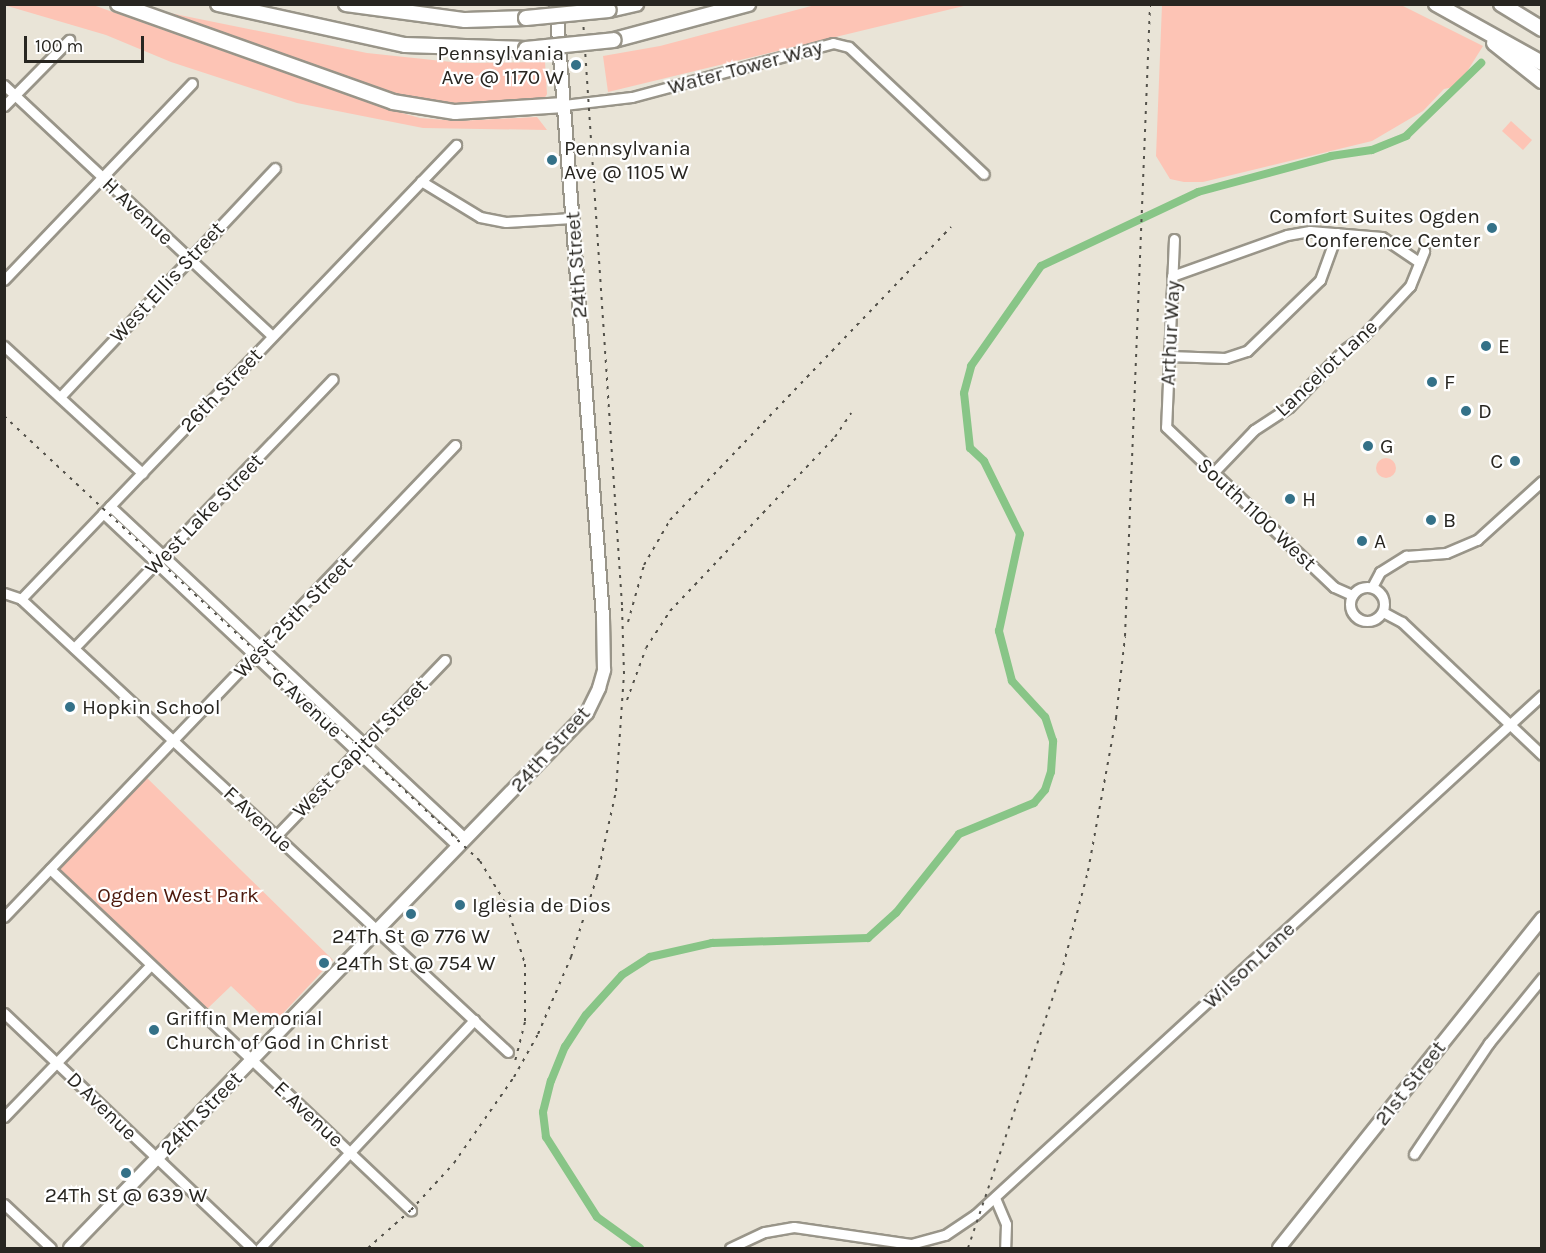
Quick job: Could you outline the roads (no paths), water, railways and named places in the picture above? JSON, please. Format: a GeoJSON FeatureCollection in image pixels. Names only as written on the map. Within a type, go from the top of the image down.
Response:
{"type":"FeatureCollection","features":[{"type":"Feature","properties":{"kind":"highway"},"geometry":{"type":"LineString","coordinates":[[118,4],[393,102],[455,111],[564,105]]}},
{"type":"Feature","properties":{"kind":"highway"},"geometry":{"type":"LineString","coordinates":[[218,4],[405,45],[526,49],[614,40],[748,4]]}},
{"type":"Feature","properties":{"kind":"highway"},"geometry":{"type":"LineString","coordinates":[[346,4],[465,20],[526,18],[609,10],[636,4]]}},
{"type":"Feature","properties":{"kind":"highway"},"geometry":{"type":"LineString","coordinates":[[1436,4],[1542,63]]}},
{"type":"Feature","properties":{"kind":"highway"},"geometry":{"type":"LineString","coordinates":[[1501,4],[1542,29]]}},
{"type":"Feature","properties":{"kind":"highway"},"geometry":{"type":"LineString","coordinates":[[1457,14],[1542,81]]}},
{"type":"Feature","properties":{"kind":"main road","name":"24th Street"},"geometry":{"type":"LineString","coordinates":[[70,1248],[587,713],[604,670],[603,617],[556,4]]}},
{"type":"Feature","properties":{"kind":"main road","name":"21st Street"},"geometry":{"type":"LineString","coordinates":[[1279,1248],[1542,918]]}},
{"type":"Feature","properties":{"kind":"street"},"geometry":{"type":"LineString","coordinates":[[4,106],[69,40]]}},
{"type":"Feature","properties":{"kind":"street","name":"Water Tower Way"},"geometry":{"type":"LineString","coordinates":[[564,105],[632,97],[833,43],[849,47],[984,174]]}},
{"type":"Feature","properties":{"kind":"street"},"geometry":{"type":"LineString","coordinates":[[4,280],[192,83]]}},
{"type":"Feature","properties":{"kind":"street","name":"H Avenue"},"geometry":{"type":"LineString","coordinates":[[4,85],[272,336]]}},
{"type":"Feature","properties":{"kind":"street","name":"26th Street"},"geometry":{"type":"LineString","coordinates":[[21,599],[456,145]]}},
{"type":"Feature","properties":{"kind":"street","name":"West Ellis Street"},"geometry":{"type":"LineString","coordinates":[[60,397],[275,168]]}},
{"type":"Feature","properties":{"kind":"street"},"geometry":{"type":"LineString","coordinates":[[421,181],[480,217],[506,222],[572,218]]}},
{"type":"Feature","properties":{"kind":"street"},"geometry":{"type":"LineString","coordinates":[[1172,276],[1287,235],[1337,233],[1383,237],[1419,262]]}},
{"type":"Feature","properties":{"kind":"street"},"geometry":{"type":"LineString","coordinates":[[1169,356],[1225,358],[1247,351],[1320,280],[1337,233]]}},
{"type":"Feature","properties":{"kind":"street","name":"Arthur Way"},"geometry":{"type":"LineString","coordinates":[[1166,428],[1174,239]]}},
{"type":"Feature","properties":{"kind":"street","name":"Lancelot Lane"},"geometry":{"type":"LineString","coordinates":[[1213,473],[1254,430],[1289,407],[1344,350],[1363,336],[1410,286],[1424,251]]}},
{"type":"Feature","properties":{"kind":"street"},"geometry":{"type":"LineString","coordinates":[[4,346],[142,473]]}},
{"type":"Feature","properties":{"kind":"street","name":"West Lake Street"},"geometry":{"type":"LineString","coordinates":[[74,648],[333,379]]}},
{"type":"Feature","properties":{"kind":"street","name":"South 1100 West"},"geometry":{"type":"LineString","coordinates":[[1166,428],[1334,587],[1352,595]]}},
{"type":"Feature","properties":{"kind":"street","name":"West 25th Street"},"geometry":{"type":"LineString","coordinates":[[4,916],[259,653],[455,445]]}},
{"type":"Feature","properties":{"kind":"street"},"geometry":{"type":"LineString","coordinates":[[1372,587],[1380,572],[1406,556],[1446,553],[1477,540],[1542,482]]}},
{"type":"Feature","properties":{"kind":"street","name":"G Avenue"},"geometry":{"type":"LineString","coordinates":[[106,510],[462,842]]}},
{"type":"Feature","properties":{"kind":"street"},"geometry":{"type":"LineString","coordinates":[[1372,587],[1382,594],[1383,612],[1371,621],[1358,619],[1350,610],[1352,595],[1359,588],[1372,587]]}},
{"type":"Feature","properties":{"kind":"street","name":"F Avenue"},"geometry":{"type":"LineString","coordinates":[[4,593],[21,599],[508,1052]]}},
{"type":"Feature","properties":{"kind":"street"},"geometry":{"type":"LineString","coordinates":[[1383,612],[1401,622],[1542,755]]}},
{"type":"Feature","properties":{"kind":"street","name":"West Capitol Street"},"geometry":{"type":"LineString","coordinates":[[276,836],[445,660]]}},
{"type":"Feature","properties":{"kind":"street","name":"Wilson Lane"},"geometry":{"type":"LineString","coordinates":[[730,1248],[765,1232],[794,1227],[911,1244],[945,1235],[995,1198],[1542,694]]}},
{"type":"Feature","properties":{"kind":"street","name":"E Avenue"},"geometry":{"type":"LineString","coordinates":[[50,869],[411,1210]]}},
{"type":"Feature","properties":{"kind":"street"},"geometry":{"type":"LineString","coordinates":[[4,1117],[151,965]]}},
{"type":"Feature","properties":{"kind":"street"},"geometry":{"type":"LineString","coordinates":[[1414,1154],[1489,1043],[1542,978]]}},
{"type":"Feature","properties":{"kind":"street","name":"D Avenue"},"geometry":{"type":"LineString","coordinates":[[4,1013],[252,1248]]}},
{"type":"Feature","properties":{"kind":"street"},"geometry":{"type":"LineString","coordinates":[[260,1248],[474,1020]]}},
{"type":"Feature","properties":{"kind":"street"},"geometry":{"type":"LineString","coordinates":[[995,1198],[1006,1224],[1005,1248]]}},
{"type":"Feature","properties":{"kind":"street"},"geometry":{"type":"LineString","coordinates":[[4,1204],[51,1248]]}},
{"type":"Feature","properties":{"kind":"waterway"},"geometry":{"type":"LineString","coordinates":[[640,1248],[597,1217],[546,1137],[543,1112],[551,1081],[565,1047],[586,1015],[622,975],[650,957],[712,943],[868,938],[896,913],[959,834],[1034,803],[1045,790],[1051,772],[1053,741],[1045,717],[1012,681],[999,631],[1020,534],[984,461],[970,448],[964,393],[971,366],[1041,266],[1198,192],[1331,156],[1372,150],[1406,136],[1481,63]]}},
{"type":"Feature","properties":{"kind":"railway"},"geometry":{"type":"LineString","coordinates":[[368,1248],[411,1210],[454,1163],[514,1077],[538,1034],[571,957],[597,877],[616,791],[624,674],[622,605],[582,4]]}},
{"type":"Feature","properties":{"kind":"railway"},"geometry":{"type":"LineString","coordinates":[[968,1248],[1061,974],[1088,871],[1116,718],[1125,636],[1150,4]]}},
{"type":"Feature","properties":{"kind":"railway"},"geometry":{"type":"LineString","coordinates":[[628,622],[644,565],[670,520],[951,227]]}},
{"type":"Feature","properties":{"kind":"railway"},"geometry":{"type":"LineString","coordinates":[[627,700],[646,648],[670,611],[835,437],[851,413]]}},
{"type":"Feature","properties":{"kind":"railway"},"geometry":{"type":"LineString","coordinates":[[4,416],[480,861],[507,906],[525,964],[525,1022],[514,1065]]}},
{"type":"Feature","properties":{"kind":"place","name":"Pennsylvania Ave @ 1170 W"},"geometry":{"type":"Point","coordinates":[576,65]}},
{"type":"Feature","properties":{"kind":"place","name":"Pennsylvania Ave @ 1105 W"},"geometry":{"type":"Point","coordinates":[552,160]}},
{"type":"Feature","properties":{"kind":"place","name":"Comfort Suites Ogden Conference Center"},"geometry":{"type":"Point","coordinates":[1492,228]}},
{"type":"Feature","properties":{"kind":"place","name":"E"},"geometry":{"type":"Point","coordinates":[1486,346]}},
{"type":"Feature","properties":{"kind":"place","name":"F"},"geometry":{"type":"Point","coordinates":[1432,382]}},
{"type":"Feature","properties":{"kind":"place","name":"D"},"geometry":{"type":"Point","coordinates":[1466,411]}},
{"type":"Feature","properties":{"kind":"place","name":"G"},"geometry":{"type":"Point","coordinates":[1368,446]}},
{"type":"Feature","properties":{"kind":"place","name":"C"},"geometry":{"type":"Point","coordinates":[1515,461]}},
{"type":"Feature","properties":{"kind":"place","name":"H"},"geometry":{"type":"Point","coordinates":[1290,499]}},
{"type":"Feature","properties":{"kind":"place","name":"B"},"geometry":{"type":"Point","coordinates":[1431,520]}},
{"type":"Feature","properties":{"kind":"place","name":"A"},"geometry":{"type":"Point","coordinates":[1362,541]}},
{"type":"Feature","properties":{"kind":"place","name":"Hopkin School"},"geometry":{"type":"Point","coordinates":[70,707]}},
{"type":"Feature","properties":{"kind":"place","name":"Iglesia de Dios"},"geometry":{"type":"Point","coordinates":[460,905]}},
{"type":"Feature","properties":{"kind":"place","name":"24Th St @ 776 W"},"geometry":{"type":"Point","coordinates":[411,914]}},
{"type":"Feature","properties":{"kind":"place","name":"24Th St @ 754 W"},"geometry":{"type":"Point","coordinates":[324,963]}},
{"type":"Feature","properties":{"kind":"place","name":"Griffin Memorial Church of God in Christ"},"geometry":{"type":"Point","coordinates":[154,1030]}},
{"type":"Feature","properties":{"kind":"place","name":"24Th St @ 639 W"},"geometry":{"type":"Point","coordinates":[126,1173]}},
{"type":"Feature","properties":{"kind":"park label","name":"Ogden West Park"},"geometry":{"type":"Point","coordinates":[178,895]}}]}
